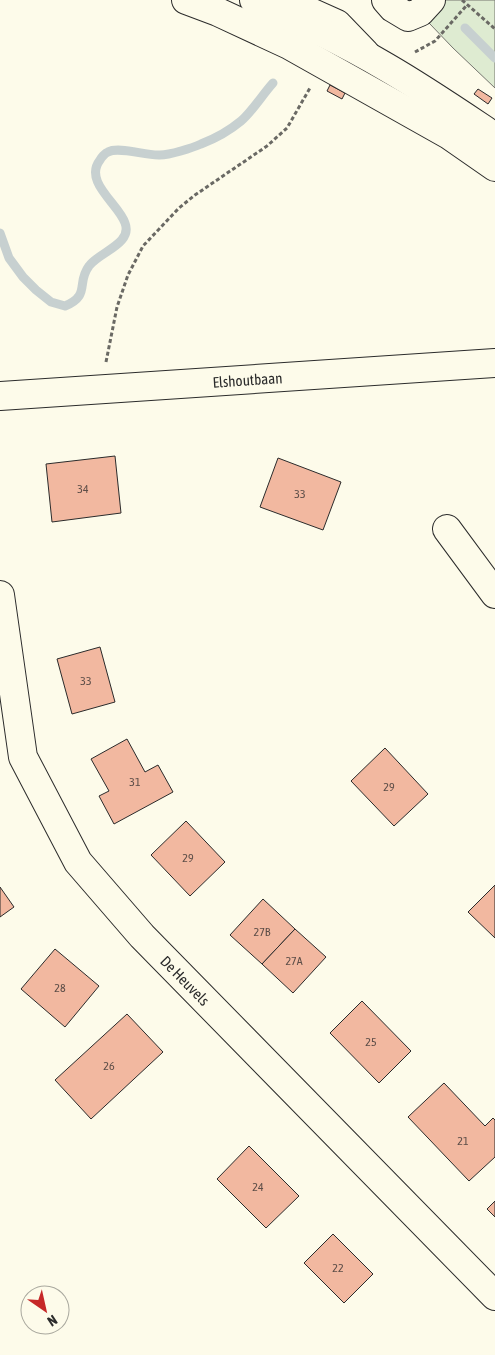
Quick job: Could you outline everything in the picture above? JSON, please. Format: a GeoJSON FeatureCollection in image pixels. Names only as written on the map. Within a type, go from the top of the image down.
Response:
{"type":"FeatureCollection","features":[{"type":"Feature","properties":{"kind":"street"},"geometry":{"type":"LineString","coordinates":[[186,0],[218,12],[298,50],[450,135],[495,167]]}},
{"type":"Feature","properties":{"kind":"street"},"geometry":{"type":"LineString","coordinates":[[254,0],[307,25],[386,67],[495,137]]}},
{"type":"Feature","properties":{"kind":"street"},"geometry":{"type":"LineString","coordinates":[[282,0],[337,24],[370,58]]}},
{"type":"Feature","properties":{"kind":"street"},"geometry":{"type":"LineString","coordinates":[[386,0],[393,8],[408,17],[420,12],[431,0]]}},
{"type":"Feature","properties":{"kind":"street","name":"Elshoutbaan"},"geometry":{"type":"LineString","coordinates":[[0,396],[495,363]]}},
{"type":"Feature","properties":{"kind":"street"},"geometry":{"type":"LineString","coordinates":[[447,529],[495,594]]}},
{"type":"Feature","properties":{"kind":"street","name":"De Heuvels"},"geometry":{"type":"LineString","coordinates":[[0,595],[23,757],[78,862],[142,936],[495,1296]]}},
{"type":"Feature","properties":{"kind":"path"},"geometry":{"type":"LineString","coordinates":[[462,0],[495,29]]}},
{"type":"Feature","properties":{"kind":"path"},"geometry":{"type":"LineString","coordinates":[[101,390],[118,307],[128,275],[143,246],[179,208],[267,146],[287,128],[314,82]]}},
{"type":"Feature","properties":{"kind":"green space"},"geometry":{"type":"Polygon","coordinates":[[[407,0],[495,0],[495,88],[453,48],[407,0]]]}},
{"type":"Feature","properties":{"kind":"building"},"geometry":{"type":"Polygon","coordinates":[[[330,85],[345,93],[342,99],[327,91],[330,85]]]}},
{"type":"Feature","properties":{"kind":"building"},"geometry":{"type":"Polygon","coordinates":[[[478,89],[492,98],[488,104],[474,94],[478,89]]]}},
{"type":"Feature","properties":{"kind":"building"},"geometry":{"type":"Polygon","coordinates":[[[115,456],[121,513],[52,522],[46,464],[115,456]]]}},
{"type":"Feature","properties":{"kind":"building"},"geometry":{"type":"Polygon","coordinates":[[[278,458],[341,482],[323,530],[260,507],[278,458]]]}},
{"type":"Feature","properties":{"kind":"building"},"geometry":{"type":"Polygon","coordinates":[[[100,647],[115,702],[72,714],[57,659],[100,647]]]}},
{"type":"Feature","properties":{"kind":"building"},"geometry":{"type":"Polygon","coordinates":[[[127,739],[145,772],[158,765],[173,792],[114,824],[99,796],[109,791],[91,759],[127,739]]]}},
{"type":"Feature","properties":{"kind":"building"},"geometry":{"type":"Polygon","coordinates":[[[385,748],[428,794],[394,826],[351,781],[385,748]]]}},
{"type":"Feature","properties":{"kind":"building"},"geometry":{"type":"Polygon","coordinates":[[[186,821],[225,862],[190,896],[151,855],[186,821]]]}},
{"type":"Feature","properties":{"kind":"building"},"geometry":{"type":"Polygon","coordinates":[[[495,885],[495,938],[468,912],[495,885]]]}},
{"type":"Feature","properties":{"kind":"building"},"geometry":{"type":"Polygon","coordinates":[[[0,887],[14,907],[0,917],[0,887]]]}},
{"type":"Feature","properties":{"kind":"building"},"geometry":{"type":"Polygon","coordinates":[[[263,899],[295,929],[262,964],[230,935],[263,899]]]}},
{"type":"Feature","properties":{"kind":"building"},"geometry":{"type":"Polygon","coordinates":[[[295,929],[326,957],[293,993],[262,964],[295,929]]]}},
{"type":"Feature","properties":{"kind":"building"},"geometry":{"type":"Polygon","coordinates":[[[55,949],[99,986],[65,1027],[21,989],[55,949]]]}},
{"type":"Feature","properties":{"kind":"building"},"geometry":{"type":"Polygon","coordinates":[[[362,1001],[411,1051],[379,1083],[330,1033],[362,1001]]]}},
{"type":"Feature","properties":{"kind":"building"},"geometry":{"type":"Polygon","coordinates":[[[127,1014],[163,1052],[91,1119],[55,1080],[127,1014]]]}},
{"type":"Feature","properties":{"kind":"building"},"geometry":{"type":"Polygon","coordinates":[[[444,1083],[485,1126],[493,1118],[495,1120],[495,1157],[469,1181],[408,1117],[444,1083]]]}},
{"type":"Feature","properties":{"kind":"building"},"geometry":{"type":"Polygon","coordinates":[[[249,1146],[299,1196],[266,1228],[217,1179],[249,1146]]]}},
{"type":"Feature","properties":{"kind":"building"},"geometry":{"type":"Polygon","coordinates":[[[495,1201],[495,1217],[487,1209],[495,1201]]]}},
{"type":"Feature","properties":{"kind":"building"},"geometry":{"type":"Polygon","coordinates":[[[333,1234],[373,1274],[344,1303],[304,1263],[333,1234]]]}},
{"type":"Feature","properties":{"kind":"waterway"},"geometry":{"type":"LineString","coordinates":[[465,28],[495,58]]}},
{"type":"Feature","properties":{"kind":"waterway"},"geometry":{"type":"LineString","coordinates":[[0,233],[9,258],[23,277],[36,290],[51,302],[65,306],[73,302],[81,293],[83,278],[89,266],[120,242],[126,230],[122,216],[104,193],[96,176],[96,168],[103,156],[113,150],[164,155],[206,142],[241,121],[273,83]]}}]}
